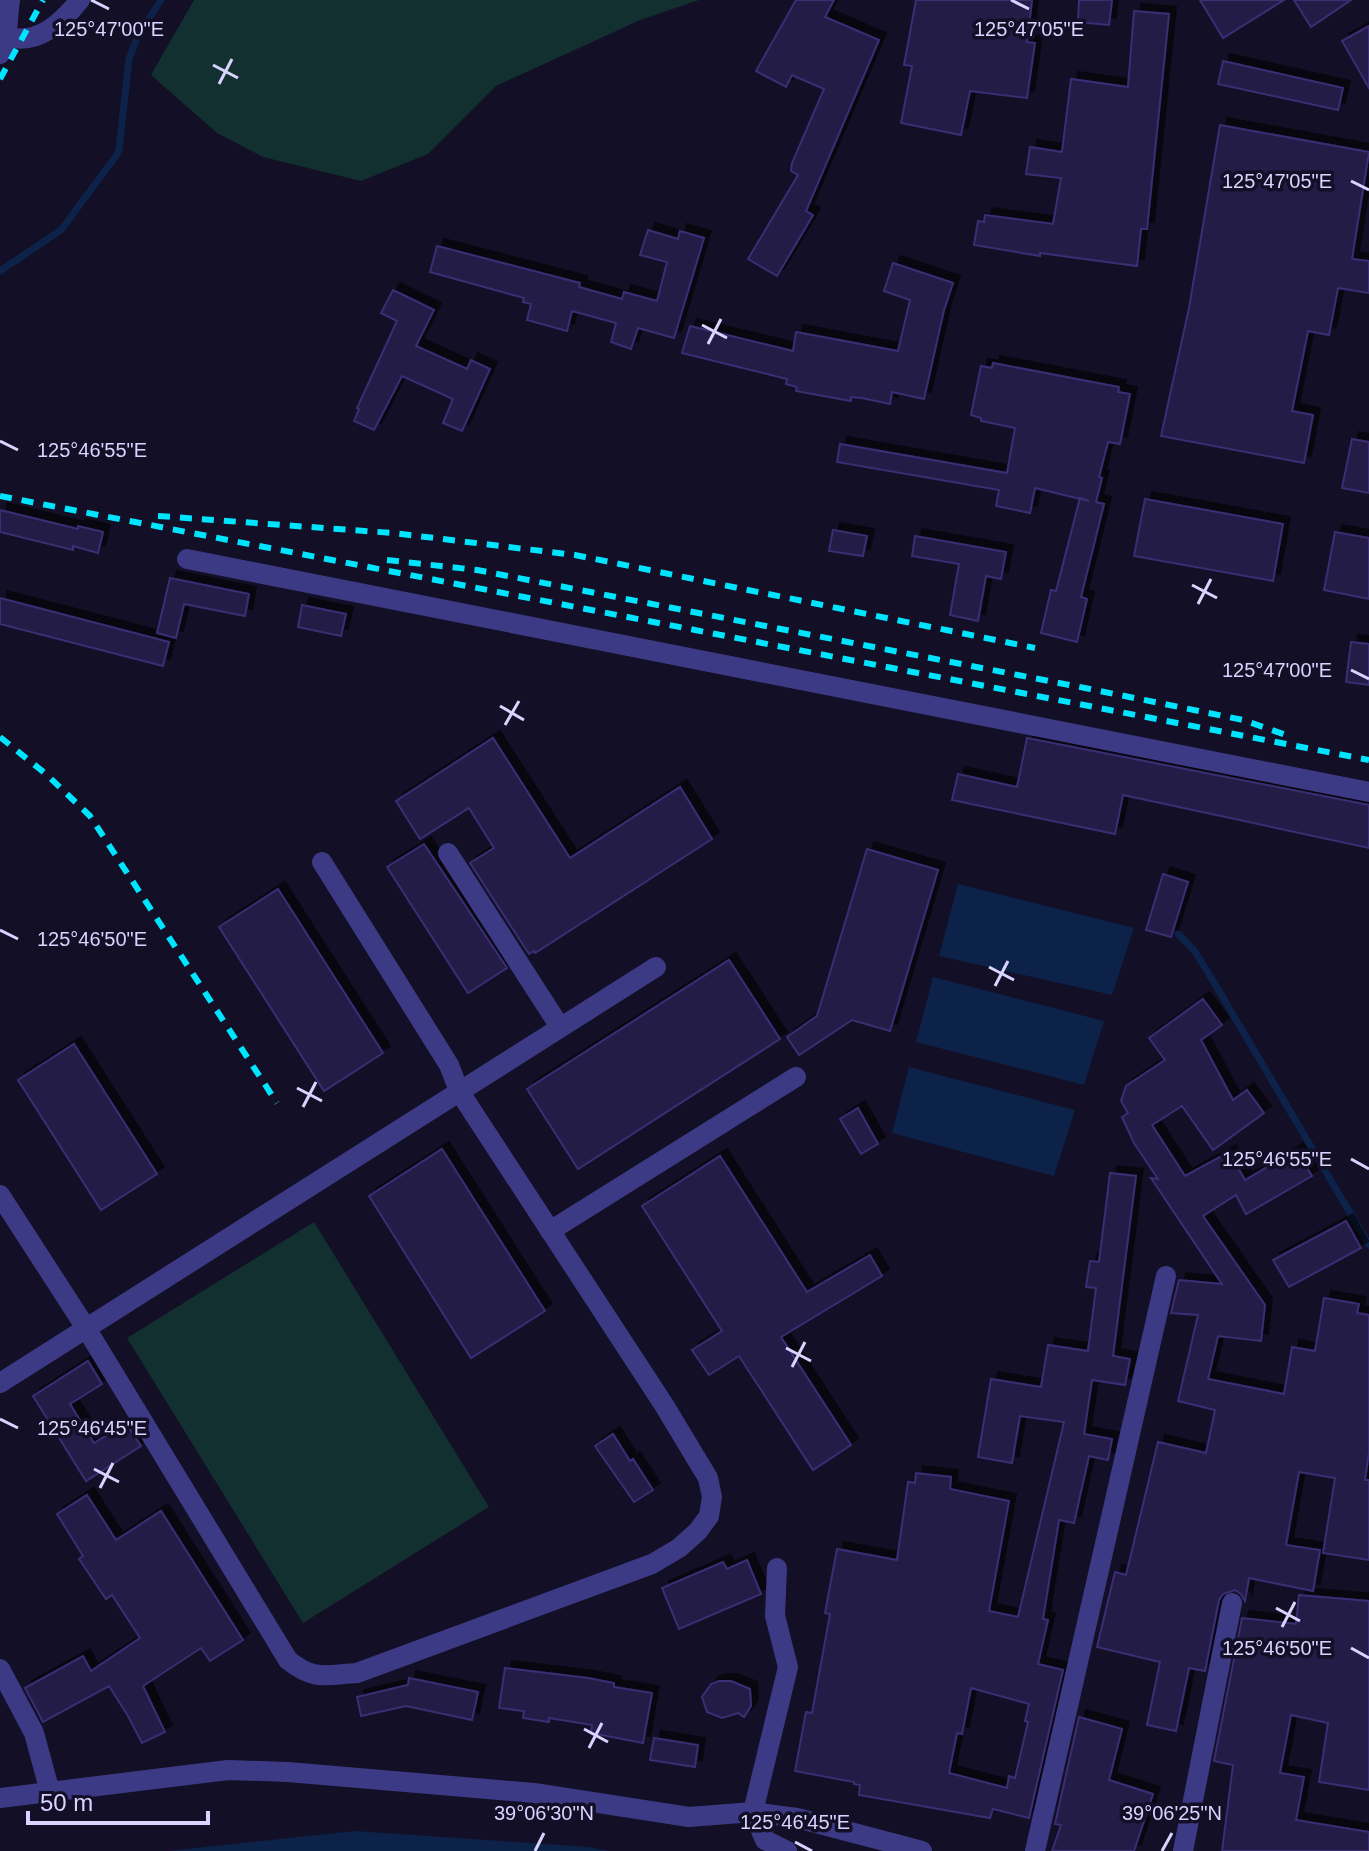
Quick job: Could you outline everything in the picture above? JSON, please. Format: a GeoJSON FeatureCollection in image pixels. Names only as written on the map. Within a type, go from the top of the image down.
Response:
{"type":"FeatureCollection","features":[{"type":"Feature","properties":{"kind":"street"},"geometry":{"type":"LineString","coordinates":[[10,0],[4,46],[51,30],[80,0]]}},
{"type":"Feature","properties":{"kind":"street"},"geometry":{"type":"LineString","coordinates":[[187,559],[1369,792]]}},
{"type":"Feature","properties":{"kind":"street"},"geometry":{"type":"LineString","coordinates":[[448,853],[560,1027]]}},
{"type":"Feature","properties":{"kind":"street"},"geometry":{"type":"LineString","coordinates":[[0,1195],[86,1328],[288,1660],[302,1672],[312,1676],[357,1673],[652,1564],[679,1548],[698,1531],[709,1516],[712,1497],[708,1478],[664,1405],[459,1091],[449,1065],[322,862]]}},
{"type":"Feature","properties":{"kind":"street"},"geometry":{"type":"LineString","coordinates":[[0,1383],[656,967]]}},
{"type":"Feature","properties":{"kind":"street"},"geometry":{"type":"LineString","coordinates":[[550,1231],[796,1077]]}},
{"type":"Feature","properties":{"kind":"street"},"geometry":{"type":"LineString","coordinates":[[1035,1851],[1166,1276]]}},
{"type":"Feature","properties":{"kind":"street"},"geometry":{"type":"LineString","coordinates":[[777,1568],[775,1616],[788,1667],[753,1812],[765,1840],[787,1851]]}},
{"type":"Feature","properties":{"kind":"street"},"geometry":{"type":"LineString","coordinates":[[1183,1851],[1232,1603]]}},
{"type":"Feature","properties":{"kind":"street"},"geometry":{"type":"LineString","coordinates":[[0,1669],[34,1733],[50,1792]]}},
{"type":"Feature","properties":{"kind":"street"},"geometry":{"type":"LineString","coordinates":[[0,1798],[228,1770],[258,1771],[534,1793],[689,1817],[753,1812],[797,1818],[922,1851]]}},
{"type":"Feature","properties":{"kind":"green space"},"geometry":{"type":"Polygon","coordinates":[[[194,0],[699,0],[640,20],[496,86],[428,154],[361,181],[263,157],[217,133],[151,75],[194,0]]]}},
{"type":"Feature","properties":{"kind":"green space"},"geometry":{"type":"Polygon","coordinates":[[[314,1222],[489,1507],[303,1623],[127,1338],[314,1222]]]}},
{"type":"Feature","properties":{"kind":"water"},"geometry":{"type":"Polygon","coordinates":[[[958,884],[1134,928],[1112,995],[939,956],[958,884]]]}},
{"type":"Feature","properties":{"kind":"water"},"geometry":{"type":"Polygon","coordinates":[[[933,977],[1104,1021],[1084,1085],[916,1042],[933,977]]]}},
{"type":"Feature","properties":{"kind":"water"},"geometry":{"type":"Polygon","coordinates":[[[909,1067],[1075,1110],[1054,1176],[892,1133],[909,1067]]]}},
{"type":"Feature","properties":{"kind":"water"},"geometry":{"type":"Polygon","coordinates":[[[355,1831],[589,1847],[609,1851],[168,1851],[355,1831]]]}},
{"type":"Feature","properties":{"kind":"building"},"geometry":{"type":"Polygon","coordinates":[[[796,0],[834,0],[825,17],[879,40],[806,211],[813,215],[777,276],[748,259],[798,175],[791,171],[792,163],[824,89],[792,75],[786,87],[756,71],[796,0]]]}},
{"type":"Feature","properties":{"kind":"building"},"geometry":{"type":"Polygon","coordinates":[[[916,0],[1032,0],[1027,42],[1035,43],[1027,98],[970,91],[961,135],[901,123],[912,66],[904,65],[916,0]]]}},
{"type":"Feature","properties":{"kind":"building"},"geometry":{"type":"Polygon","coordinates":[[[1079,0],[1112,0],[1109,25],[1078,22],[1079,0]]]}},
{"type":"Feature","properties":{"kind":"building"},"geometry":{"type":"Polygon","coordinates":[[[1200,0],[1284,0],[1223,38],[1200,0]]]}},
{"type":"Feature","properties":{"kind":"building"},"geometry":{"type":"Polygon","coordinates":[[[1294,0],[1351,0],[1311,27],[1294,0]]]}},
{"type":"Feature","properties":{"kind":"building"},"geometry":{"type":"Polygon","coordinates":[[[1134,11],[1169,14],[1147,229],[1141,229],[1137,266],[1040,253],[1040,256],[974,245],[978,221],[984,222],[985,215],[1053,224],[1061,178],[1026,174],[1030,147],[1062,152],[1071,79],[1128,87],[1134,11]]]}},
{"type":"Feature","properties":{"kind":"building"},"geometry":{"type":"Polygon","coordinates":[[[1369,26],[1369,88],[1342,41],[1369,26]]]}},
{"type":"Feature","properties":{"kind":"building"},"geometry":{"type":"Polygon","coordinates":[[[1223,61],[1343,88],[1338,110],[1218,84],[1223,61]]]}},
{"type":"Feature","properties":{"kind":"building"},"geometry":{"type":"Polygon","coordinates":[[[1220,125],[1369,152],[1352,259],[1369,261],[1369,293],[1338,288],[1329,335],[1308,331],[1292,411],[1313,415],[1304,463],[1161,436],[1189,308],[1220,125]]]}},
{"type":"Feature","properties":{"kind":"building"},"geometry":{"type":"Polygon","coordinates":[[[648,230],[678,239],[680,231],[704,238],[674,338],[638,328],[631,349],[611,342],[616,323],[572,311],[567,331],[527,320],[531,304],[523,302],[524,298],[430,272],[437,246],[580,283],[579,287],[622,299],[624,292],[657,301],[667,262],[640,255],[648,230]]]}},
{"type":"Feature","properties":{"kind":"building"},"geometry":{"type":"Polygon","coordinates":[[[893,263],[953,283],[924,399],[892,392],[890,404],[796,391],[797,387],[786,384],[787,379],[682,353],[690,326],[793,351],[796,332],[898,351],[910,300],[884,291],[893,263]]]}},
{"type":"Feature","properties":{"kind":"building"},"geometry":{"type":"Polygon","coordinates":[[[393,290],[434,310],[416,346],[467,369],[471,360],[490,369],[462,431],[443,423],[453,399],[402,376],[374,430],[354,421],[397,321],[381,313],[393,290]]]}},
{"type":"Feature","properties":{"kind":"building"},"geometry":{"type":"Polygon","coordinates":[[[993,363],[1119,387],[1118,392],[1130,394],[1120,444],[1108,442],[1099,477],[1102,478],[1096,502],[1104,504],[1081,597],[1087,599],[1077,642],[1041,633],[1051,590],[1056,591],[1080,499],[1035,488],[1030,513],[996,506],[999,490],[837,462],[840,444],[1007,473],[1015,428],[981,421],[981,418],[971,415],[981,366],[992,368],[993,363]]]}},
{"type":"Feature","properties":{"kind":"building"},"geometry":{"type":"Polygon","coordinates":[[[1352,439],[1369,442],[1369,493],[1342,488],[1352,439]]]}},
{"type":"Feature","properties":{"kind":"building"},"geometry":{"type":"Polygon","coordinates":[[[1145,499],[1283,524],[1273,581],[1134,556],[1145,499]]]}},
{"type":"Feature","properties":{"kind":"building"},"geometry":{"type":"Polygon","coordinates":[[[0,510],[103,532],[98,553],[0,532],[0,510]]]}},
{"type":"Feature","properties":{"kind":"building"},"geometry":{"type":"Polygon","coordinates":[[[833,530],[867,536],[863,556],[829,551],[833,530]]]}},
{"type":"Feature","properties":{"kind":"building"},"geometry":{"type":"Polygon","coordinates":[[[1335,532],[1369,538],[1369,599],[1324,590],[1335,532]]]}},
{"type":"Feature","properties":{"kind":"building"},"geometry":{"type":"Polygon","coordinates":[[[915,536],[1006,552],[1001,579],[986,576],[978,621],[950,615],[959,564],[912,556],[915,536]]]}},
{"type":"Feature","properties":{"kind":"building"},"geometry":{"type":"Polygon","coordinates":[[[170,578],[249,594],[245,616],[184,604],[176,638],[157,633],[170,578]]]}},
{"type":"Feature","properties":{"kind":"building"},"geometry":{"type":"Polygon","coordinates":[[[0,598],[169,642],[163,666],[0,624],[0,598]]]}},
{"type":"Feature","properties":{"kind":"building"},"geometry":{"type":"Polygon","coordinates":[[[302,605],[346,614],[341,636],[298,627],[302,605]]]}},
{"type":"Feature","properties":{"kind":"building"},"geometry":{"type":"Polygon","coordinates":[[[1351,642],[1369,644],[1369,685],[1346,682],[1351,642]]]}},
{"type":"Feature","properties":{"kind":"building"},"geometry":{"type":"Polygon","coordinates":[[[493,738],[570,858],[680,787],[712,839],[529,954],[470,863],[494,848],[469,808],[420,839],[396,801],[493,738]]]}},
{"type":"Feature","properties":{"kind":"building"},"geometry":{"type":"Polygon","coordinates":[[[1027,738],[1369,805],[1369,848],[1123,795],[1115,834],[952,800],[958,774],[1017,787],[1027,738]]]}},
{"type":"Feature","properties":{"kind":"building"},"geometry":{"type":"Polygon","coordinates":[[[424,844],[507,968],[468,993],[387,867],[424,844]]]}},
{"type":"Feature","properties":{"kind":"building"},"geometry":{"type":"Polygon","coordinates":[[[867,849],[938,870],[890,1031],[852,1020],[799,1055],[787,1037],[817,1016],[867,849]]]}},
{"type":"Feature","properties":{"kind":"building"},"geometry":{"type":"Polygon","coordinates":[[[1163,874],[1188,882],[1171,937],[1146,930],[1163,874]]]}},
{"type":"Feature","properties":{"kind":"building"},"geometry":{"type":"Polygon","coordinates":[[[278,889],[383,1053],[324,1091],[219,927],[278,889]]]}},
{"type":"Feature","properties":{"kind":"building"},"geometry":{"type":"Polygon","coordinates":[[[729,960],[780,1039],[578,1169],[527,1089],[729,960]]]}},
{"type":"Feature","properties":{"kind":"building"},"geometry":{"type":"Polygon","coordinates":[[[1203,999],[1222,1025],[1201,1040],[1233,1100],[1247,1090],[1264,1113],[1213,1150],[1182,1106],[1152,1125],[1185,1176],[1229,1152],[1245,1180],[1296,1150],[1312,1176],[1246,1214],[1236,1195],[1203,1216],[1265,1305],[1261,1341],[1218,1336],[1208,1379],[1284,1394],[1292,1347],[1315,1351],[1324,1298],[1359,1304],[1357,1313],[1369,1315],[1369,1452],[1365,1480],[1369,1480],[1369,1560],[1323,1553],[1335,1478],[1299,1472],[1286,1545],[1320,1550],[1313,1591],[1249,1578],[1245,1601],[1235,1590],[1223,1594],[1219,1600],[1205,1671],[1189,1668],[1176,1731],[1147,1725],[1160,1662],[1097,1647],[1115,1572],[1126,1575],[1158,1442],[1206,1453],[1215,1410],[1178,1401],[1198,1315],[1171,1313],[1179,1280],[1222,1284],[1151,1178],[1158,1179],[1134,1143],[1122,1117],[1128,1113],[1121,1101],[1126,1086],[1165,1060],[1149,1038],[1203,999]]]}},
{"type":"Feature","properties":{"kind":"building"},"geometry":{"type":"Polygon","coordinates":[[[74,1044],[157,1174],[101,1210],[18,1080],[74,1044]]]}},
{"type":"Feature","properties":{"kind":"building"},"geometry":{"type":"Polygon","coordinates":[[[858,1108],[878,1144],[861,1154],[840,1119],[858,1108]]]}},
{"type":"Feature","properties":{"kind":"building"},"geometry":{"type":"Polygon","coordinates":[[[442,1149],[545,1311],[471,1358],[369,1196],[442,1149]]]}},
{"type":"Feature","properties":{"kind":"building"},"geometry":{"type":"Polygon","coordinates":[[[720,1156],[807,1292],[870,1255],[882,1276],[781,1337],[851,1445],[813,1470],[739,1356],[709,1375],[692,1350],[722,1331],[642,1206],[720,1156]]]}},
{"type":"Feature","properties":{"kind":"building"},"geometry":{"type":"Polygon","coordinates":[[[1110,1173],[1136,1176],[1113,1356],[1130,1359],[1125,1385],[1092,1380],[1084,1434],[1112,1439],[1108,1460],[1089,1456],[1074,1523],[1059,1520],[1043,1619],[1048,1620],[1038,1664],[1063,1670],[1029,1818],[993,1809],[990,1818],[859,1795],[860,1785],[854,1782],[795,1771],[806,1712],[812,1713],[830,1614],[825,1613],[837,1549],[897,1560],[908,1482],[915,1483],[916,1473],[951,1477],[950,1489],[1009,1501],[989,1611],[1018,1617],[1064,1422],[1020,1416],[1012,1463],[978,1457],[991,1379],[1041,1387],[1048,1345],[1088,1351],[1096,1288],[1086,1287],[1090,1261],[1099,1262],[1110,1173]],[[971,1688],[962,1734],[957,1733],[949,1773],[1007,1788],[1009,1776],[1015,1778],[1029,1704],[971,1688]]]}},
{"type":"Feature","properties":{"kind":"building"},"geometry":{"type":"Polygon","coordinates":[[[1346,1221],[1361,1248],[1289,1287],[1273,1260],[1346,1221]]]}},
{"type":"Feature","properties":{"kind":"building"},"geometry":{"type":"Polygon","coordinates":[[[88,1361],[102,1384],[70,1404],[94,1443],[126,1423],[141,1446],[86,1481],[33,1396],[88,1361]]]}},
{"type":"Feature","properties":{"kind":"building"},"geometry":{"type":"Polygon","coordinates":[[[613,1434],[653,1490],[634,1502],[595,1446],[613,1434]]]}},
{"type":"Feature","properties":{"kind":"building"},"geometry":{"type":"Polygon","coordinates":[[[87,1495],[116,1540],[161,1511],[243,1640],[210,1661],[201,1648],[143,1686],[165,1732],[142,1743],[109,1686],[43,1722],[25,1688],[83,1656],[91,1671],[140,1638],[112,1595],[106,1599],[79,1559],[83,1556],[57,1514],[87,1495]]]}},
{"type":"Feature","properties":{"kind":"building"},"geometry":{"type":"Polygon","coordinates":[[[747,1560],[761,1594],[679,1629],[662,1588],[723,1562],[727,1569],[747,1560]]]}},
{"type":"Feature","properties":{"kind":"building"},"geometry":{"type":"Polygon","coordinates":[[[1299,1595],[1369,1601],[1369,1790],[1319,1782],[1328,1723],[1291,1715],[1280,1773],[1304,1777],[1296,1820],[1369,1832],[1369,1851],[1222,1851],[1233,1765],[1214,1761],[1242,1618],[1296,1624],[1299,1595]]]}},
{"type":"Feature","properties":{"kind":"building"},"geometry":{"type":"Polygon","coordinates":[[[505,1668],[588,1678],[614,1683],[614,1687],[652,1693],[643,1743],[591,1733],[592,1725],[549,1718],[549,1722],[523,1718],[524,1711],[499,1708],[505,1668]]]}},
{"type":"Feature","properties":{"kind":"building"},"geometry":{"type":"Polygon","coordinates":[[[409,1678],[478,1692],[472,1720],[406,1706],[361,1716],[357,1697],[408,1685],[409,1678]]]}},
{"type":"Feature","properties":{"kind":"building"},"geometry":{"type":"Polygon","coordinates":[[[731,1681],[750,1689],[751,1706],[744,1717],[738,1713],[722,1718],[707,1712],[702,1697],[711,1684],[731,1681]]]}},
{"type":"Feature","properties":{"kind":"building"},"geometry":{"type":"Polygon","coordinates":[[[1079,1717],[1122,1729],[1109,1780],[1153,1794],[1134,1851],[1052,1851],[1061,1825],[1055,1824],[1079,1717]]]}},
{"type":"Feature","properties":{"kind":"building"},"geometry":{"type":"Polygon","coordinates":[[[654,1738],[698,1745],[695,1767],[650,1760],[654,1738]]]}},
{"type":"Feature","properties":{"kind":"waterway"},"geometry":{"type":"LineString","coordinates":[[0,271],[61,230],[116,156],[129,59],[137,38],[161,0]]}},
{"type":"Feature","properties":{"kind":"waterway"},"geometry":{"type":"LineString","coordinates":[[1178,934],[1194,950],[1215,984],[1369,1245]]}},
{"type":"Feature","properties":{"kind":"railway"},"geometry":{"type":"LineString","coordinates":[[0,79],[43,0]]}},
{"type":"Feature","properties":{"kind":"railway"},"geometry":{"type":"LineString","coordinates":[[0,496],[1369,760]]}},
{"type":"Feature","properties":{"kind":"railway"},"geometry":{"type":"LineString","coordinates":[[158,516],[393,533],[575,555],[1035,648]]}},
{"type":"Feature","properties":{"kind":"railway"},"geometry":{"type":"LineString","coordinates":[[387,560],[477,570],[1090,689],[1243,720],[1289,736]]}},
{"type":"Feature","properties":{"kind":"railway"},"geometry":{"type":"LineString","coordinates":[[0,737],[46,774],[90,816],[277,1103]]}}]}
